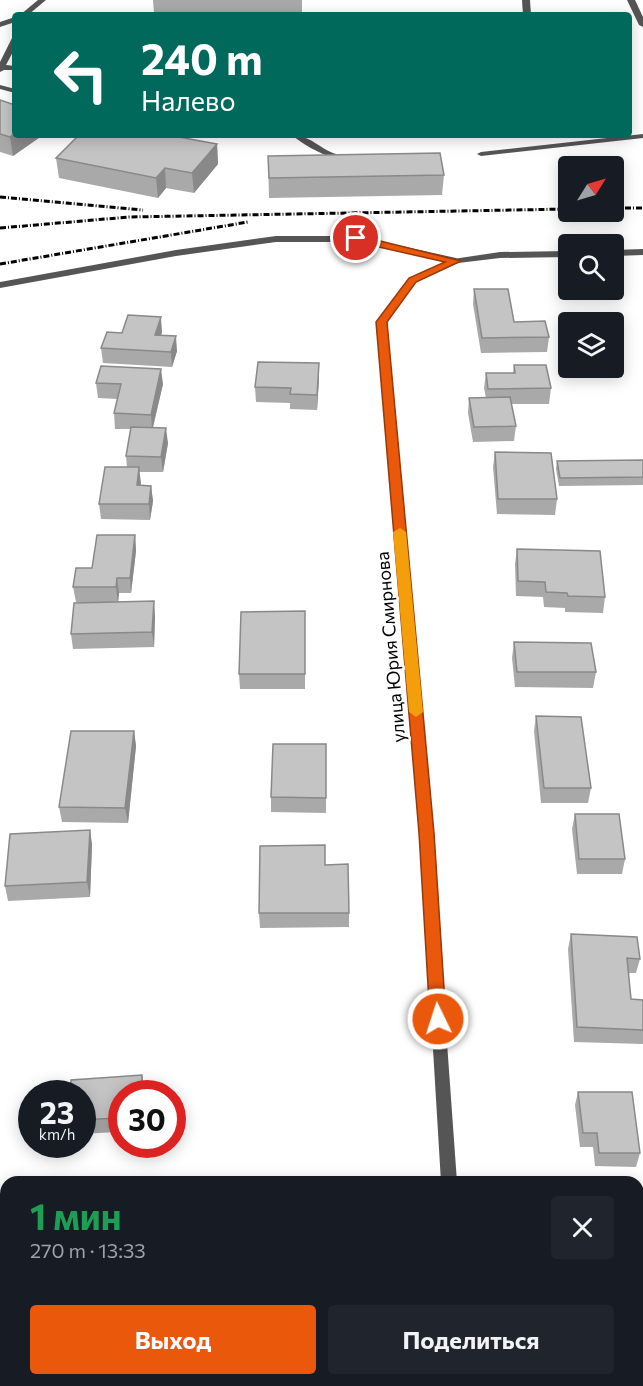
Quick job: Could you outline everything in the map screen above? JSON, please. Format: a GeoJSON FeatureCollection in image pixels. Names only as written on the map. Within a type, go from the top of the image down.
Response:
{"type":"FeatureCollection","features":[{"type":"Feature","properties":{"kind":"street"},"geometry":{"type":"LineString","coordinates":[[29,12],[42,0]]}},
{"type":"Feature","properties":{"kind":"street"},"geometry":{"type":"LineString","coordinates":[[631,0],[643,25]]}},
{"type":"Feature","properties":{"kind":"street"},"geometry":{"type":"LineString","coordinates":[[0,68],[12,46]]}},
{"type":"Feature","properties":{"kind":"street"},"geometry":{"type":"LineString","coordinates":[[301,138],[336,157],[358,157]]}},
{"type":"Feature","properties":{"kind":"street"},"geometry":{"type":"LineString","coordinates":[[481,154],[625,138]]}},
{"type":"Feature","properties":{"kind":"street"},"geometry":{"type":"LineString","coordinates":[[0,285],[176,253],[276,239],[356,238],[456,261]]}},
{"type":"Feature","properties":{"kind":"street"},"geometry":{"type":"LineString","coordinates":[[624,253],[643,252]]}},
{"type":"Feature","properties":{"kind":"street","name":"улица Юрия Смирнова"},"geometry":{"type":"LineString","coordinates":[[449,1176],[426,833],[381,322],[413,280],[456,261],[500,255],[558,254]]}},
{"type":"Feature","properties":{"kind":"building"},"geometry":{"type":"Polygon","coordinates":[[[0,100],[12,104],[12,135],[10,137],[0,134],[0,100]]]}},
{"type":"Feature","properties":{"kind":"building"},"geometry":{"type":"Polygon","coordinates":[[[76,138],[184,138],[217,144],[192,173],[165,168],[156,178],[56,158],[76,138]]]}},
{"type":"Feature","properties":{"kind":"building"},"geometry":{"type":"Polygon","coordinates":[[[440,153],[444,175],[269,178],[268,156],[440,153]]]}},
{"type":"Feature","properties":{"kind":"building"},"geometry":{"type":"Polygon","coordinates":[[[474,289],[508,289],[514,322],[545,321],[549,337],[482,338],[474,289]]]}},
{"type":"Feature","properties":{"kind":"building"},"geometry":{"type":"Polygon","coordinates":[[[128,315],[161,317],[155,335],[176,336],[171,352],[101,348],[107,332],[122,333],[128,315]]]}},
{"type":"Feature","properties":{"kind":"building"},"geometry":{"type":"Polygon","coordinates":[[[258,362],[319,363],[317,395],[290,394],[291,388],[255,387],[258,362]]]}},
{"type":"Feature","properties":{"kind":"building"},"geometry":{"type":"Polygon","coordinates":[[[514,365],[546,365],[551,388],[488,389],[486,373],[515,373],[514,365]]]}},
{"type":"Feature","properties":{"kind":"building"},"geometry":{"type":"Polygon","coordinates":[[[101,366],[161,369],[151,415],[114,413],[121,384],[96,383],[101,366]]]}},
{"type":"Feature","properties":{"kind":"building"},"geometry":{"type":"Polygon","coordinates":[[[510,397],[516,426],[474,427],[469,398],[510,397]]]}},
{"type":"Feature","properties":{"kind":"building"},"geometry":{"type":"Polygon","coordinates":[[[131,427],[166,428],[161,457],[126,456],[131,427]]]}},
{"type":"Feature","properties":{"kind":"building"},"geometry":{"type":"Polygon","coordinates":[[[495,452],[551,453],[557,499],[498,499],[495,452]]]}},
{"type":"Feature","properties":{"kind":"building"},"geometry":{"type":"Polygon","coordinates":[[[643,460],[643,477],[560,478],[557,461],[643,460]]]}},
{"type":"Feature","properties":{"kind":"building"},"geometry":{"type":"Polygon","coordinates":[[[105,467],[139,467],[137,485],[151,486],[149,504],[99,504],[105,467]]]}},
{"type":"Feature","properties":{"kind":"building"},"geometry":{"type":"Polygon","coordinates":[[[97,535],[135,535],[130,578],[117,578],[116,587],[73,587],[76,568],[92,568],[97,535]]]}},
{"type":"Feature","properties":{"kind":"building"},"geometry":{"type":"Polygon","coordinates":[[[517,549],[600,551],[605,597],[568,596],[567,593],[546,592],[545,582],[518,581],[517,549]]]}},
{"type":"Feature","properties":{"kind":"building"},"geometry":{"type":"Polygon","coordinates":[[[154,601],[152,632],[71,634],[74,603],[154,601]]]}},
{"type":"Feature","properties":{"kind":"building"},"geometry":{"type":"Polygon","coordinates":[[[305,611],[305,674],[239,674],[241,612],[305,611]]]}},
{"type":"Feature","properties":{"kind":"building"},"geometry":{"type":"Polygon","coordinates":[[[514,642],[591,643],[596,672],[517,672],[514,642]]]}},
{"type":"Feature","properties":{"kind":"building"},"geometry":{"type":"Polygon","coordinates":[[[536,716],[581,717],[591,788],[544,788],[536,716]]]}},
{"type":"Feature","properties":{"kind":"building"},"geometry":{"type":"Polygon","coordinates":[[[71,731],[134,731],[125,808],[59,807],[71,731]]]}},
{"type":"Feature","properties":{"kind":"building"},"geometry":{"type":"Polygon","coordinates":[[[273,744],[326,744],[326,798],[271,797],[273,744]]]}},
{"type":"Feature","properties":{"kind":"building"},"geometry":{"type":"Polygon","coordinates":[[[575,814],[619,814],[625,859],[579,859],[575,814]]]}},
{"type":"Feature","properties":{"kind":"building"},"geometry":{"type":"Polygon","coordinates":[[[90,830],[87,882],[5,886],[10,834],[90,830]]]}},
{"type":"Feature","properties":{"kind":"building"},"geometry":{"type":"Polygon","coordinates":[[[325,845],[325,865],[348,864],[349,913],[259,913],[260,846],[325,845]]]}},
{"type":"Feature","properties":{"kind":"building"},"geometry":{"type":"Polygon","coordinates":[[[571,934],[637,937],[640,959],[627,958],[631,999],[643,1000],[643,1030],[577,1027],[571,934]]]}},
{"type":"Feature","properties":{"kind":"building"},"geometry":{"type":"Polygon","coordinates":[[[142,1075],[142,1080],[108,1080],[108,1119],[96,1119],[96,1080],[71,1080],[142,1075]]]}},
{"type":"Feature","properties":{"kind":"building"},"geometry":{"type":"Polygon","coordinates":[[[578,1092],[632,1092],[640,1153],[599,1153],[597,1133],[583,1133],[578,1092]]]}},
{"type":"Feature","properties":{"kind":"railway"},"geometry":{"type":"LineString","coordinates":[[0,197],[143,210]]}},
{"type":"Feature","properties":{"kind":"railway"},"geometry":{"type":"LineString","coordinates":[[624,208],[643,208]]}},
{"type":"Feature","properties":{"kind":"railway"},"geometry":{"type":"LineString","coordinates":[[0,228],[129,217],[558,209]]}},
{"type":"Feature","properties":{"kind":"railway"},"geometry":{"type":"LineString","coordinates":[[0,264],[248,222]]}},
{"type":"Feature","properties":{"kind":"slow traffic"},"geometry":{"type":"LineString","coordinates":[[400,532],[416,712]]}},
{"type":"Feature","properties":{"kind":"route"},"geometry":{"type":"LineString","coordinates":[[356,238],[456,261],[413,280],[381,322],[426,833],[438,1019]]}}]}
